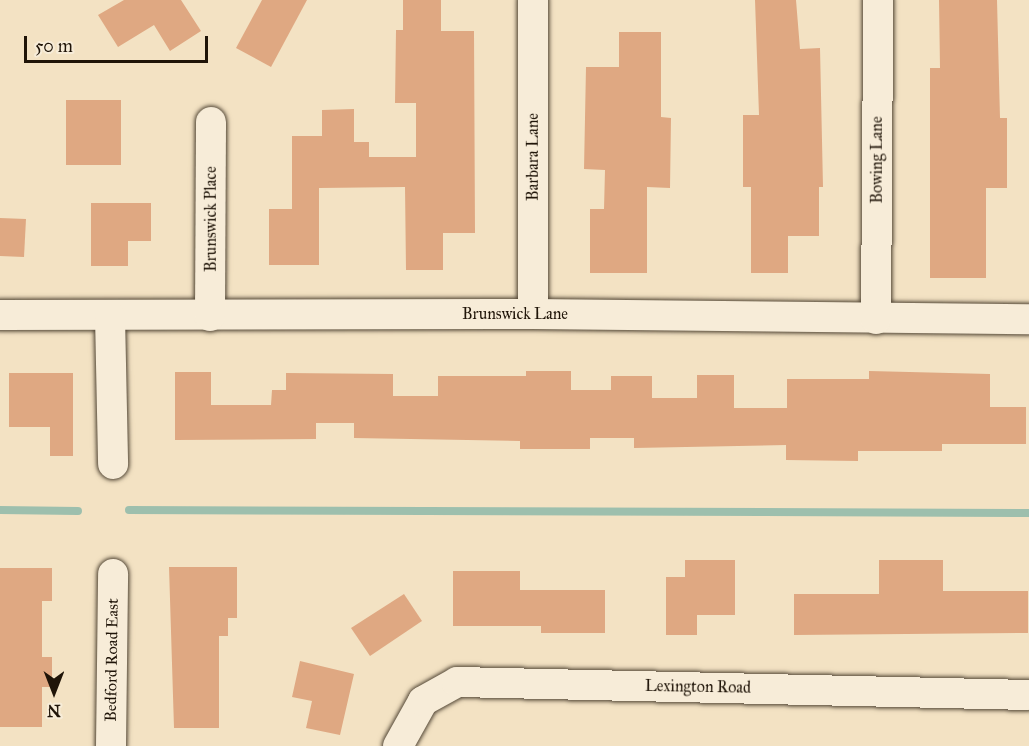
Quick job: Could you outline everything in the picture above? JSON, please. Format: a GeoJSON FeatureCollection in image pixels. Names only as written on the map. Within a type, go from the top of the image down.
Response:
{"type":"FeatureCollection","features":[{"type":"Feature","properties":{"kind":"street","name":"Barbara Lane"},"geometry":{"type":"LineString","coordinates":[[533,0],[533,314]]}},
{"type":"Feature","properties":{"kind":"street","name":"Bowing Lane"},"geometry":{"type":"LineString","coordinates":[[876,319],[878,0]]}},
{"type":"Feature","properties":{"kind":"street","name":"Brunswick Place"},"geometry":{"type":"LineString","coordinates":[[210,316],[211,122]]}},
{"type":"Feature","properties":{"kind":"street","name":"Brunswick Lane"},"geometry":{"type":"LineString","coordinates":[[0,315],[533,314],[1029,319]]}},
{"type":"Feature","properties":{"kind":"street"},"geometry":{"type":"LineString","coordinates":[[111,316],[113,464]]}},
{"type":"Feature","properties":{"kind":"street","name":"Bedford Road East"},"geometry":{"type":"LineString","coordinates":[[111,746],[113,574]]}},
{"type":"Feature","properties":{"kind":"street","name":"Lexington Road"},"geometry":{"type":"LineString","coordinates":[[398,746],[423,701],[457,682],[1029,695]]}},
{"type":"Feature","properties":{"kind":"building"},"geometry":{"type":"Polygon","coordinates":[[[124,0],[181,0],[201,31],[170,51],[154,25],[118,47],[98,15],[124,0]]]}},
{"type":"Feature","properties":{"kind":"building"},"geometry":{"type":"Polygon","coordinates":[[[262,0],[307,0],[271,67],[236,48],[262,0]]]}},
{"type":"Feature","properties":{"kind":"building"},"geometry":{"type":"Polygon","coordinates":[[[403,0],[441,0],[441,31],[474,31],[475,233],[443,233],[443,270],[406,270],[405,187],[319,188],[319,265],[269,265],[269,209],[292,209],[292,136],[322,136],[322,110],[354,109],[354,142],[369,142],[369,157],[416,157],[416,103],[395,103],[396,30],[403,30],[403,0]]]}},
{"type":"Feature","properties":{"kind":"building"},"geometry":{"type":"Polygon","coordinates":[[[755,0],[796,0],[800,49],[820,48],[823,187],[819,187],[819,236],[788,236],[788,273],[751,273],[751,187],[743,187],[743,115],[759,115],[755,0]]]}},
{"type":"Feature","properties":{"kind":"building"},"geometry":{"type":"Polygon","coordinates":[[[939,0],[997,0],[1000,118],[1007,118],[1007,188],[986,188],[986,278],[930,278],[930,68],[940,68],[939,0]]]}},
{"type":"Feature","properties":{"kind":"building"},"geometry":{"type":"Polygon","coordinates":[[[619,32],[661,32],[661,117],[671,118],[670,188],[647,187],[647,273],[590,273],[590,209],[604,209],[605,170],[584,169],[586,67],[619,67],[619,32]]]}},
{"type":"Feature","properties":{"kind":"building"},"geometry":{"type":"Polygon","coordinates":[[[66,100],[121,100],[121,165],[66,165],[66,100]]]}},
{"type":"Feature","properties":{"kind":"building"},"geometry":{"type":"Polygon","coordinates":[[[91,203],[151,203],[151,241],[128,241],[128,266],[91,266],[91,203]]]}},
{"type":"Feature","properties":{"kind":"building"},"geometry":{"type":"Polygon","coordinates":[[[0,218],[26,219],[24,257],[0,256],[0,218]]]}},
{"type":"Feature","properties":{"kind":"building"},"geometry":{"type":"Polygon","coordinates":[[[526,371],[571,371],[571,390],[611,390],[611,376],[652,376],[652,398],[697,398],[697,375],[734,375],[734,408],[787,408],[787,379],[869,379],[869,371],[990,374],[990,407],[1026,407],[1026,444],[942,444],[942,451],[858,451],[858,461],[786,460],[786,445],[634,448],[634,438],[590,438],[590,449],[520,449],[520,441],[354,438],[354,423],[316,423],[316,439],[175,440],[175,372],[211,372],[211,405],[271,405],[272,390],[286,390],[286,373],[393,374],[393,396],[438,396],[438,376],[526,376],[526,371]]]}},
{"type":"Feature","properties":{"kind":"building"},"geometry":{"type":"Polygon","coordinates":[[[9,373],[73,373],[73,456],[50,456],[50,427],[9,427],[9,373]]]}},
{"type":"Feature","properties":{"kind":"building"},"geometry":{"type":"Polygon","coordinates":[[[685,560],[735,560],[735,615],[697,615],[697,635],[666,635],[666,577],[685,577],[685,560]]]}},
{"type":"Feature","properties":{"kind":"building"},"geometry":{"type":"Polygon","coordinates":[[[879,560],[943,560],[943,591],[1028,591],[1028,633],[794,635],[794,594],[879,594],[879,560]]]}},
{"type":"Feature","properties":{"kind":"building"},"geometry":{"type":"Polygon","coordinates":[[[169,567],[237,567],[237,618],[228,618],[228,636],[219,636],[219,728],[174,728],[169,567]]]}},
{"type":"Feature","properties":{"kind":"building"},"geometry":{"type":"Polygon","coordinates":[[[0,568],[52,568],[52,601],[42,601],[42,657],[52,657],[52,687],[42,687],[42,727],[0,727],[0,568]]]}},
{"type":"Feature","properties":{"kind":"building"},"geometry":{"type":"Polygon","coordinates":[[[453,571],[520,571],[520,590],[605,590],[605,633],[541,633],[541,626],[453,626],[453,571]]]}},
{"type":"Feature","properties":{"kind":"building"},"geometry":{"type":"Polygon","coordinates":[[[404,594],[422,621],[370,656],[351,628],[404,594]]]}},
{"type":"Feature","properties":{"kind":"building"},"geometry":{"type":"Polygon","coordinates":[[[300,661],[354,674],[340,735],[306,728],[312,701],[292,697],[300,661]]]}},
{"type":"Feature","properties":{"kind":"waterway"},"geometry":{"type":"LineString","coordinates":[[0,510],[78,511]]}},
{"type":"Feature","properties":{"kind":"waterway"},"geometry":{"type":"LineString","coordinates":[[129,510],[1029,513]]}}]}
